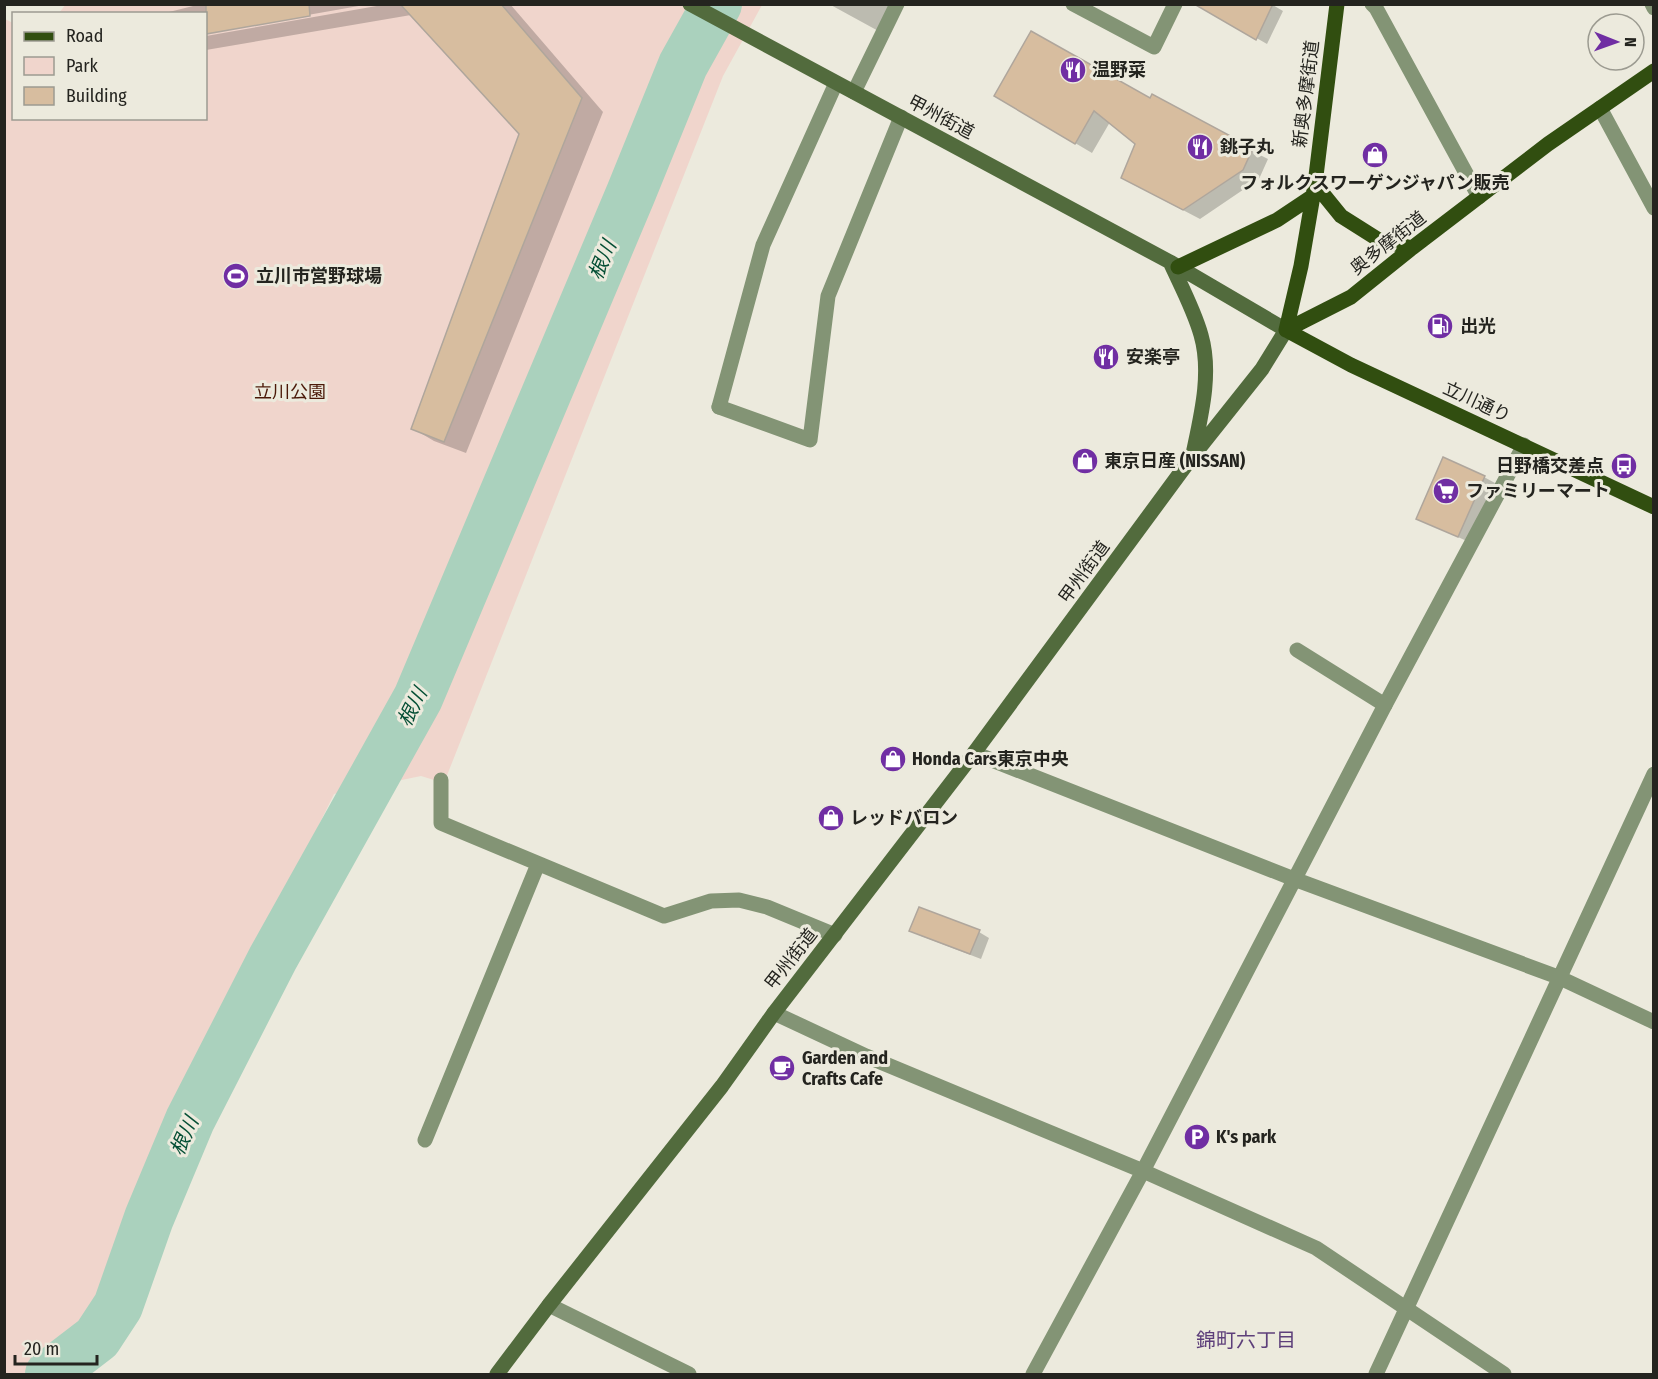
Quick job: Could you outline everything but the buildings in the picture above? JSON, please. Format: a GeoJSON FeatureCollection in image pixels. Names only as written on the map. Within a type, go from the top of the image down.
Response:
{"type":"FeatureCollection","features":[{"type":"Feature","properties":{"kind":"main road","name":"甲州街道"},"geometry":{"type":"LineString","coordinates":[[497,1374],[722,1086],[774,1013],[974,753],[1192,457],[1263,369],[1286,330],[1174,265],[690,4]]}},
{"type":"Feature","properties":{"kind":"main road","name":"新奥多摩街道"},"geometry":{"type":"LineString","coordinates":[[1286,330],[1314,190],[1337,4]]}},
{"type":"Feature","properties":{"kind":"main road","name":"奥多摩街道"},"geometry":{"type":"LineString","coordinates":[[1286,330],[1351,297],[1548,144],[1653,71]]}},
{"type":"Feature","properties":{"kind":"main road"},"geometry":{"type":"LineString","coordinates":[[1192,457],[1202,407],[1205,366],[1201,336],[1174,265],[1277,220],[1314,190],[1341,216],[1379,240],[1412,248]]}},
{"type":"Feature","properties":{"kind":"main road","name":"立川通り"},"geometry":{"type":"LineString","coordinates":[[1286,330],[1351,365],[1653,507]]}},
{"type":"Feature","properties":{"kind":"street"},"geometry":{"type":"LineString","coordinates":[[854,92],[897,4]]}},
{"type":"Feature","properties":{"kind":"street"},"geometry":{"type":"LineString","coordinates":[[1073,4],[1099,10],[1154,47],[1175,4]]}},
{"type":"Feature","properties":{"kind":"street"},"geometry":{"type":"LineString","coordinates":[[1372,4],[1479,197]]}},
{"type":"Feature","properties":{"kind":"street"},"geometry":{"type":"LineString","coordinates":[[836,83],[763,245],[719,407],[810,440],[828,296],[901,117]]}},
{"type":"Feature","properties":{"kind":"street"},"geometry":{"type":"LineString","coordinates":[[1600,108],[1653,207]]}},
{"type":"Feature","properties":{"kind":"street"},"geometry":{"type":"LineString","coordinates":[[1033,1374],[1143,1171],[1385,705],[1524,446]]}},
{"type":"Feature","properties":{"kind":"street"},"geometry":{"type":"LineString","coordinates":[[1297,651],[1385,705]]}},
{"type":"Feature","properties":{"kind":"street"},"geometry":{"type":"LineString","coordinates":[[974,753],[1294,879],[1558,977],[1653,1022]]}},
{"type":"Feature","properties":{"kind":"street"},"geometry":{"type":"LineString","coordinates":[[1376,1374],[1653,774]]}},
{"type":"Feature","properties":{"kind":"street"},"geometry":{"type":"LineString","coordinates":[[441,780],[441,824],[664,916],[711,901],[739,900],[767,907],[835,935]]}},
{"type":"Feature","properties":{"kind":"street"},"geometry":{"type":"LineString","coordinates":[[425,1140],[538,864]]}},
{"type":"Feature","properties":{"kind":"street"},"geometry":{"type":"LineString","coordinates":[[774,1013],[866,1056],[1143,1171],[1316,1248],[1504,1374]]}},
{"type":"Feature","properties":{"kind":"street"},"geometry":{"type":"LineString","coordinates":[[549,1305],[689,1374]]}},
{"type":"Feature","properties":{"kind":"green space","name":"立川公園"},"geometry":{"type":"Polygon","coordinates":[[[66,4],[762,5],[723,76],[444,783],[421,776],[334,794],[187,1094],[108,1290],[64,1348],[25,1374],[5,1374],[5,19],[12,22],[12,120],[207,120],[207,12],[60,12],[66,4]]]}},
{"type":"Feature","properties":{"kind":"waterway","name":"根川"},"geometry":{"type":"LineString","coordinates":[[50,1374],[97,1338],[118,1306],[149,1218],[190,1120],[273,958],[418,698],[683,65],[717,4]]}},
{"type":"Feature","properties":{"kind":"place","name":"温野菜"},"geometry":{"type":"Point","coordinates":[1073,70]}},
{"type":"Feature","properties":{"kind":"place","name":"銚子丸"},"geometry":{"type":"Point","coordinates":[1200,147]}},
{"type":"Feature","properties":{"kind":"place","name":"フォルクスワーゲンジャパン販売"},"geometry":{"type":"Point","coordinates":[1375,155]}},
{"type":"Feature","properties":{"kind":"place","name":"立川市営野球場"},"geometry":{"type":"Point","coordinates":[236,276]}},
{"type":"Feature","properties":{"kind":"place","name":"出光"},"geometry":{"type":"Point","coordinates":[1440,326]}},
{"type":"Feature","properties":{"kind":"place","name":"安楽亭"},"geometry":{"type":"Point","coordinates":[1106,357]}},
{"type":"Feature","properties":{"kind":"place","name":"東京日産 (NISSAN)"},"geometry":{"type":"Point","coordinates":[1085,461]}},
{"type":"Feature","properties":{"kind":"place","name":"日野橋交差点"},"geometry":{"type":"Point","coordinates":[1624,466]}},
{"type":"Feature","properties":{"kind":"place","name":"ファミリーマート"},"geometry":{"type":"Point","coordinates":[1446,491]}},
{"type":"Feature","properties":{"kind":"place","name":"Honda Cars東京中央"},"geometry":{"type":"Point","coordinates":[893,759]}},
{"type":"Feature","properties":{"kind":"place","name":"レッドバロン"},"geometry":{"type":"Point","coordinates":[831,818]}},
{"type":"Feature","properties":{"kind":"place","name":"Garden and Crafts Cafe"},"geometry":{"type":"Point","coordinates":[782,1068]}},
{"type":"Feature","properties":{"kind":"place","name":"K's park"},"geometry":{"type":"Point","coordinates":[1197,1137]}},
{"type":"Feature","properties":{"kind":"district","name":"錦町六丁目"},"geometry":{"type":"Point","coordinates":[1246,1340]}}]}
